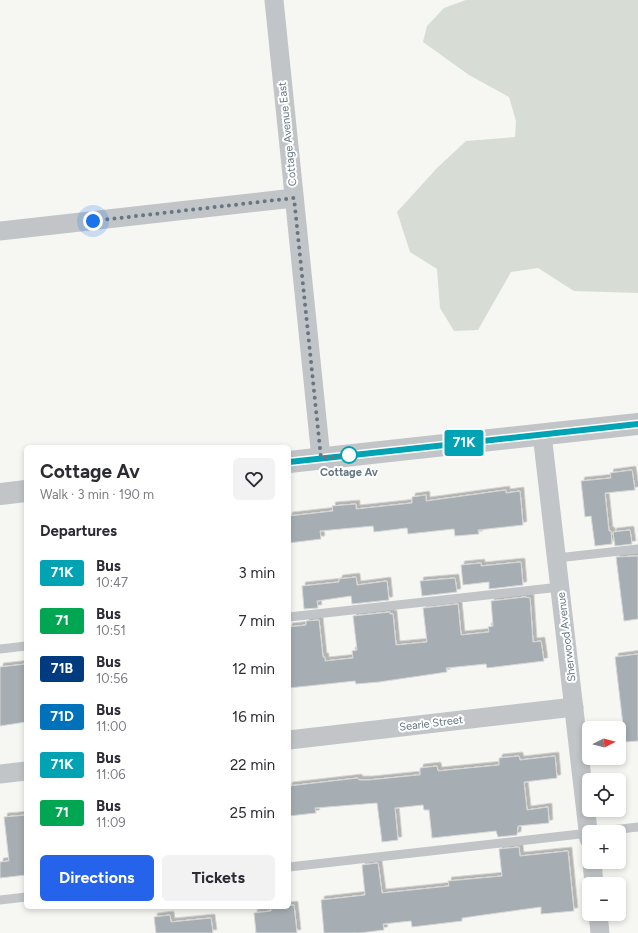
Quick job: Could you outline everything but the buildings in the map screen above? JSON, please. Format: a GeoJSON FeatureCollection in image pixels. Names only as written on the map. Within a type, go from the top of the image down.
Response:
{"type":"FeatureCollection","features":[{"type":"Feature","properties":{"kind":"street","name":"Cottage Avenue East"},"geometry":{"type":"LineString","coordinates":[[274,0],[321,458]]}},
{"type":"Feature","properties":{"kind":"street"},"geometry":{"type":"LineString","coordinates":[[0,231],[294,198]]}},
{"type":"Feature","properties":{"kind":"street"},"geometry":{"type":"LineString","coordinates":[[291,462],[638,424]]}},
{"type":"Feature","properties":{"kind":"street","name":"Sherwood Avenue"},"geometry":{"type":"LineString","coordinates":[[542,434],[589,825]]}},
{"type":"Feature","properties":{"kind":"street"},"geometry":{"type":"LineString","coordinates":[[0,494],[24,492]]}},
{"type":"Feature","properties":{"kind":"street","name":"Searle Street"},"geometry":{"type":"LineString","coordinates":[[291,740],[574,707]]}},
{"type":"Feature","properties":{"kind":"street"},"geometry":{"type":"LineString","coordinates":[[0,774],[24,771]]}},
{"type":"Feature","properties":{"kind":"street"},"geometry":{"type":"LineString","coordinates":[[599,921],[600,933]]}},
{"type":"Feature","properties":{"kind":"lane"},"geometry":{"type":"LineString","coordinates":[[556,558],[638,549]]}},
{"type":"Feature","properties":{"kind":"lane"},"geometry":{"type":"LineString","coordinates":[[291,617],[560,587]]}},
{"type":"Feature","properties":{"kind":"lane"},"geometry":{"type":"LineString","coordinates":[[0,649],[24,646]]}},
{"type":"Feature","properties":{"kind":"lane"},"geometry":{"type":"LineString","coordinates":[[626,829],[638,827]]}},
{"type":"Feature","properties":{"kind":"lane"},"geometry":{"type":"LineString","coordinates":[[291,867],[582,835]]}},
{"type":"Feature","properties":{"kind":"lane"},"geometry":{"type":"LineString","coordinates":[[0,900],[24,897]]}},
{"type":"Feature","properties":{"kind":"shaded area"},"geometry":{"type":"Polygon","coordinates":[[[466,0],[638,0],[638,293],[574,291],[538,268],[511,272],[478,330],[454,331],[440,308],[437,269],[410,252],[397,212],[437,168],[466,141],[515,137],[516,121],[509,97],[469,75],[423,42],[427,26],[444,8],[466,0]]]}},
{"type":"Feature","properties":{"kind":"bus line","name":"71K"},"geometry":{"type":"LineString","coordinates":[[291,462],[638,424]]}},
{"type":"Feature","properties":{"kind":"place","name":"Cottage Av"},"geometry":{"type":"Point","coordinates":[349,455]}},
{"type":"Feature","properties":{"kind":"route"},"geometry":{"type":"LineString","coordinates":[[93,221],[294,198],[321,458],[353,455],[349,455]]}}]}
